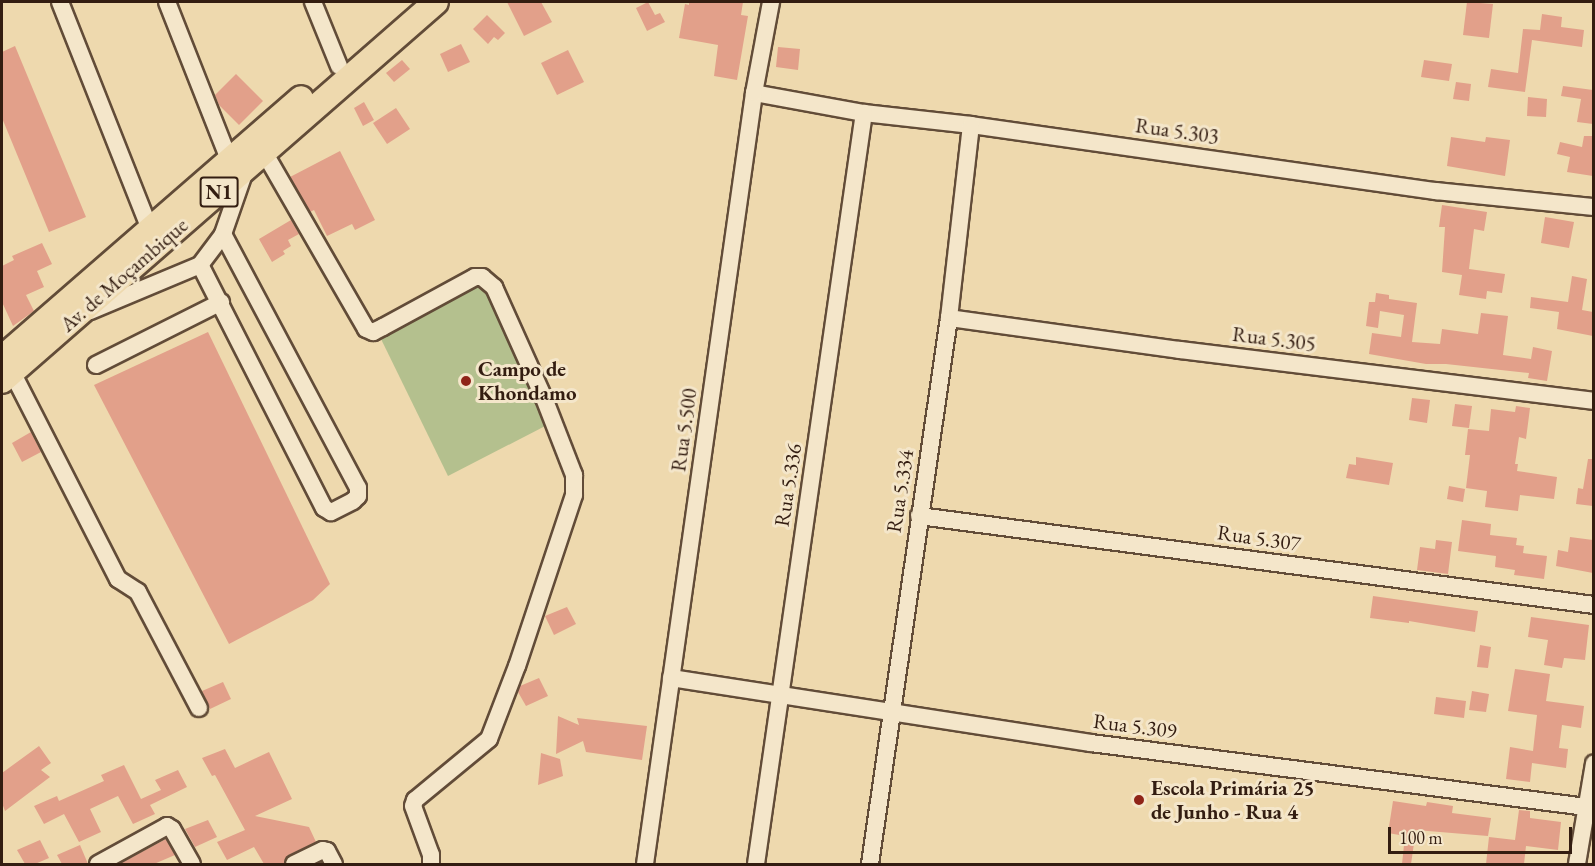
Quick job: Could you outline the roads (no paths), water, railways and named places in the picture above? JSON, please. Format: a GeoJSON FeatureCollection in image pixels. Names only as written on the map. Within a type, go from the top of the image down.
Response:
{"type":"FeatureCollection","features":[{"type":"Feature","properties":{"kind":"highway","name":"Av. de Moçambique"},"geometry":{"type":"LineString","coordinates":[[5,371],[78,316],[339,66],[414,2]]}},
{"type":"Feature","properties":{"kind":"highway","name":"Av. de Moçambique"},"geometry":{"type":"LineString","coordinates":[[5,371],[150,229],[238,164],[264,152],[436,2]]}},
{"type":"Feature","properties":{"kind":"street"},"geometry":{"type":"LineString","coordinates":[[60,2],[150,229]]}},
{"type":"Feature","properties":{"kind":"street"},"geometry":{"type":"LineString","coordinates":[[78,316],[201,265],[223,234],[238,164],[167,2]]}},
{"type":"Feature","properties":{"kind":"street"},"geometry":{"type":"LineString","coordinates":[[313,2],[339,66]]}},
{"type":"Feature","properties":{"kind":"street","name":"Rua 5.500"},"geometry":{"type":"LineString","coordinates":[[645,864],[754,93],[771,2]]}},
{"type":"Feature","properties":{"kind":"street","name":"Rua 5.303"},"geometry":{"type":"LineString","coordinates":[[754,93],[864,113],[971,124],[1436,191],[1593,207]]}},
{"type":"Feature","properties":{"kind":"street","name":"Rua 5.336"},"geometry":{"type":"LineString","coordinates":[[756,864],[864,113]]}},
{"type":"Feature","properties":{"kind":"street","name":"Rua 5.334"},"geometry":{"type":"LineString","coordinates":[[870,864],[890,713],[949,318],[971,124]]}},
{"type":"Feature","properties":{"kind":"street"},"geometry":{"type":"LineString","coordinates":[[264,152],[366,329],[373,332],[475,277],[482,277],[494,286],[544,398],[574,475],[573,495],[517,666],[489,739],[415,800],[413,806],[431,855],[431,864]]}},
{"type":"Feature","properties":{"kind":"street"},"geometry":{"type":"LineString","coordinates":[[201,265],[324,508],[331,512],[353,501],[358,496],[358,488],[223,234]]}},
{"type":"Feature","properties":{"kind":"street"},"geometry":{"type":"LineString","coordinates":[[96,365],[221,302]]}},
{"type":"Feature","properties":{"kind":"street","name":"Rua 5.305"},"geometry":{"type":"LineString","coordinates":[[949,318],[1180,350],[1593,402]]}},
{"type":"Feature","properties":{"kind":"street"},"geometry":{"type":"LineString","coordinates":[[5,371],[117,579],[138,592],[199,708]]}},
{"type":"Feature","properties":{"kind":"street","name":"Rua 5.307"},"geometry":{"type":"LineString","coordinates":[[919,516],[1593,605]]}},
{"type":"Feature","properties":{"kind":"street","name":"Rua 5.309"},"geometry":{"type":"LineString","coordinates":[[671,678],[1092,743],[1590,807]]}},
{"type":"Feature","properties":{"kind":"street"},"geometry":{"type":"LineString","coordinates":[[1577,864],[1590,807],[1593,763]]}},
{"type":"Feature","properties":{"kind":"street"},"geometry":{"type":"LineString","coordinates":[[98,864],[167,826],[172,829],[192,864]]}},
{"type":"Feature","properties":{"kind":"street"},"geometry":{"type":"LineString","coordinates":[[294,864],[323,850],[327,851],[334,864]]}},
{"type":"Feature","properties":{"kind":"place","name":"Campo de Khondamo"},"geometry":{"type":"Point","coordinates":[466,381]}},
{"type":"Feature","properties":{"kind":"place","name":"Escola Primária 25 de Junho - Rua 4"},"geometry":{"type":"Point","coordinates":[1139,800]}}]}
